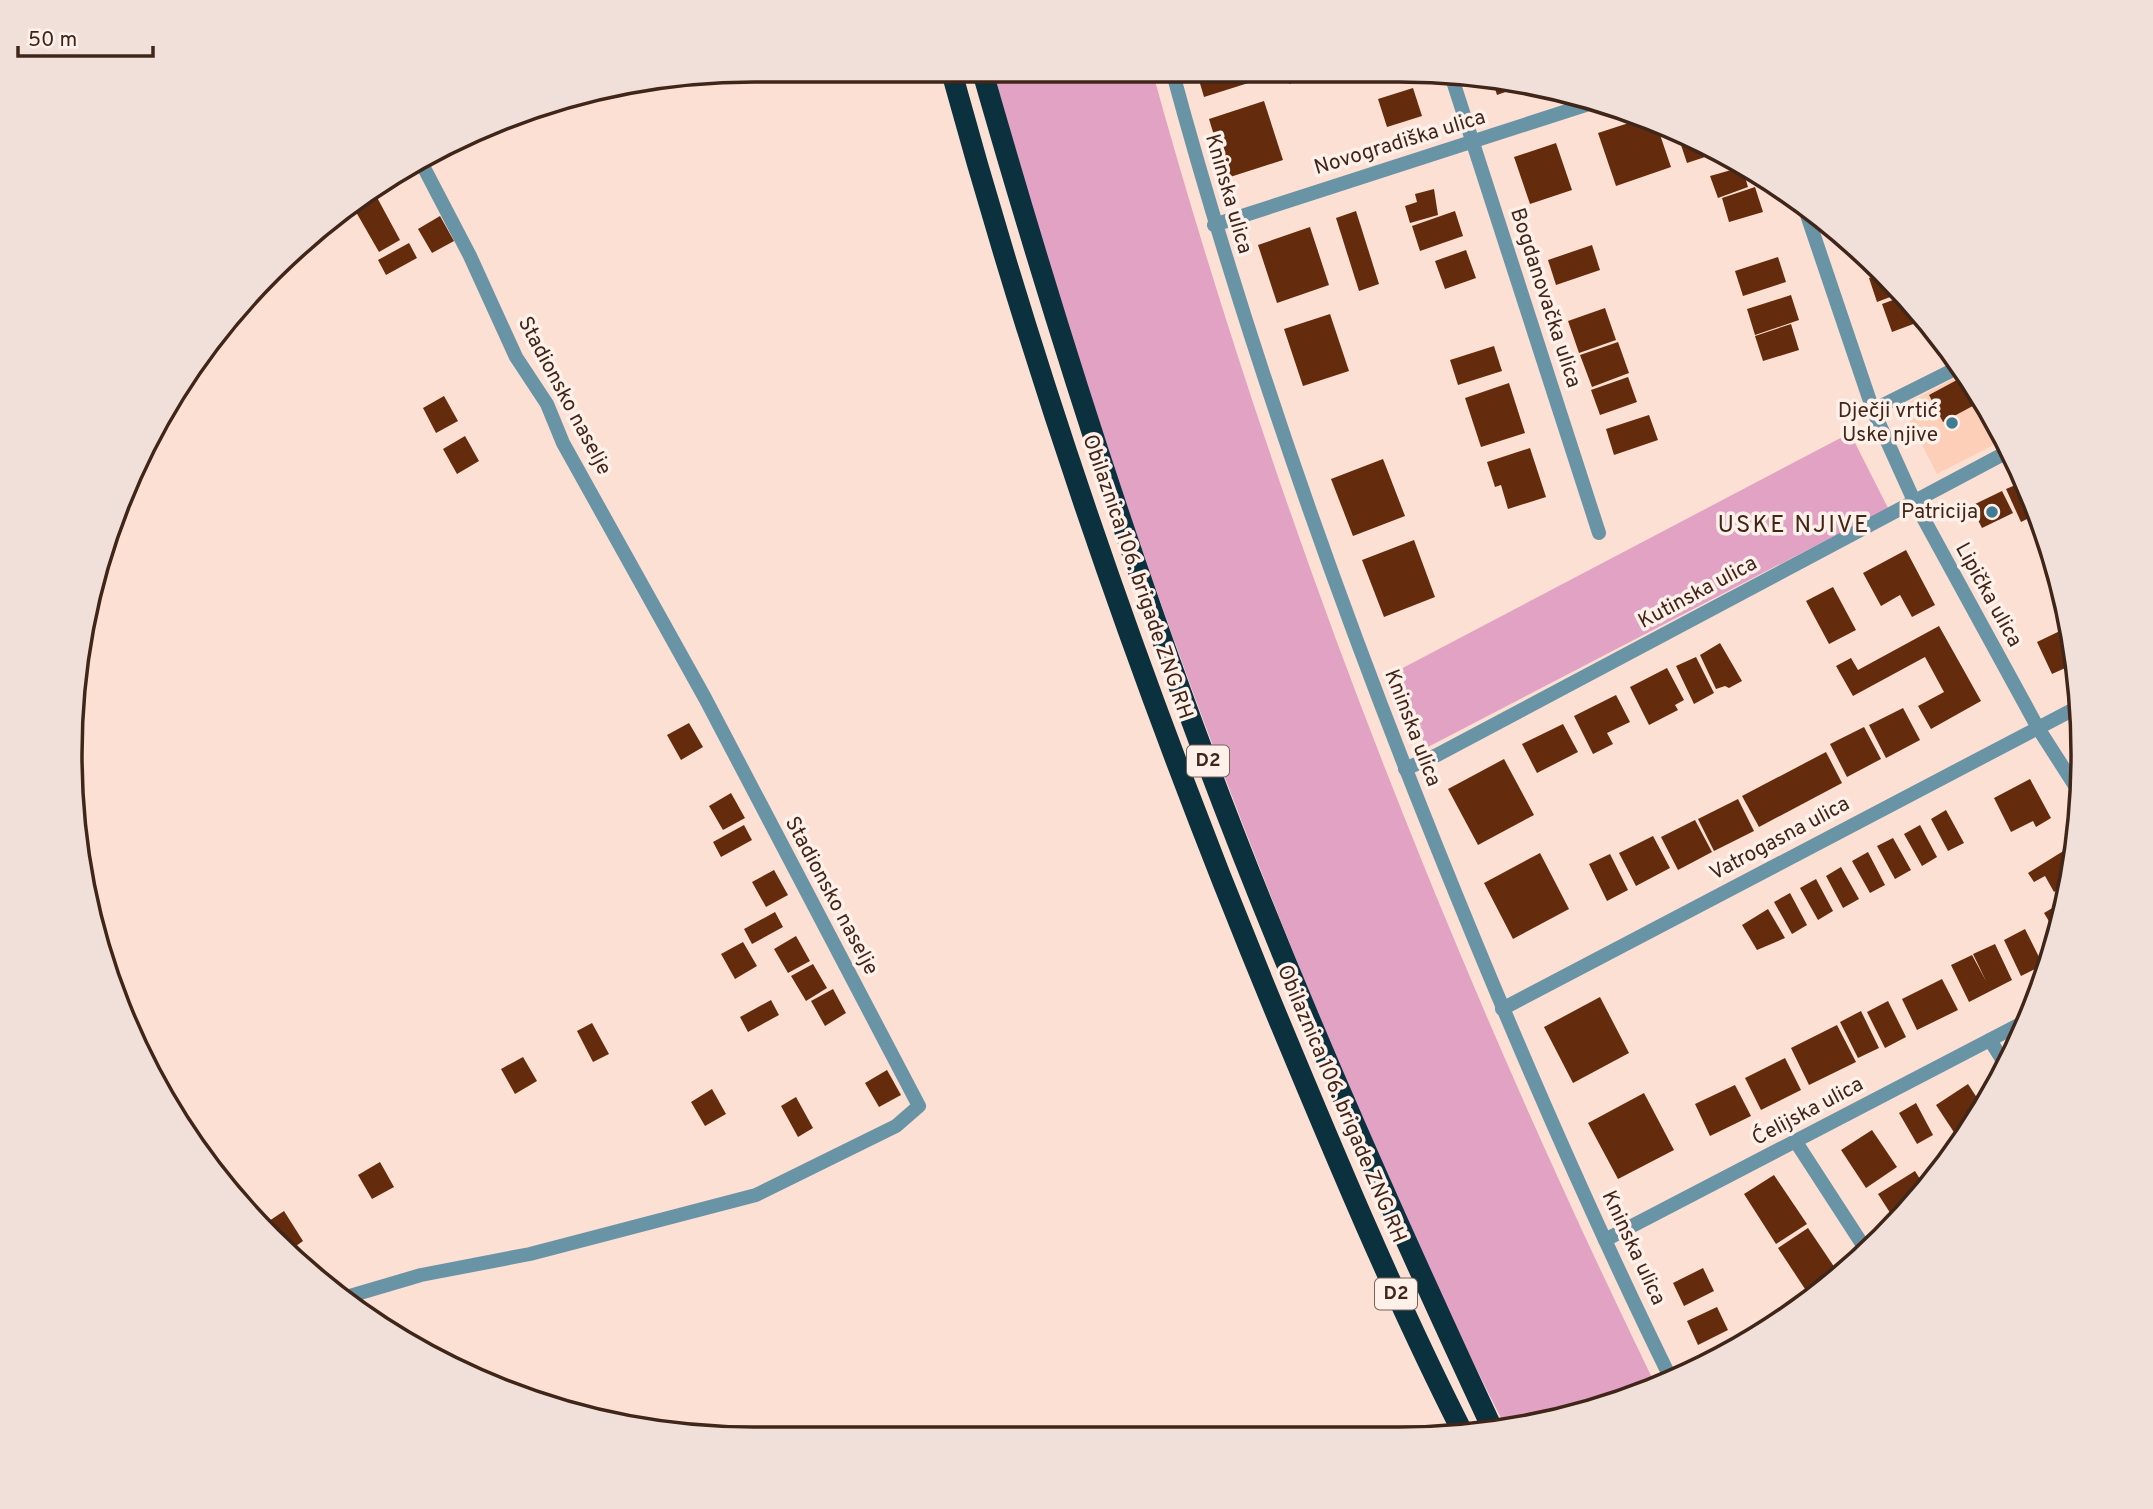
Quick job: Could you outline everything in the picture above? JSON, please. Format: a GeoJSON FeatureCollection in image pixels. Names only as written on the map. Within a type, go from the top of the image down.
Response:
{"type":"FeatureCollection","features":[{"type":"Feature","properties":{"kind":"highway","name":"Obilaznica 106. brigade ZNG RH"},"geometry":{"type":"LineString","coordinates":[[954,82],[984,188],[1074,474],[1210,854],[1349,1189],[1458,1424]]}},
{"type":"Feature","properties":{"kind":"highway","name":"Obilaznica 106. brigade ZNG RH"},"geometry":{"type":"LineString","coordinates":[[986,82],[1082,399],[1185,704],[1294,982],[1433,1301],[1489,1421]]}},
{"type":"Feature","properties":{"kind":"street","name":"Kninska ulica"},"geometry":{"type":"LineString","coordinates":[[1175,82],[1213,225],[1322,549],[1405,769],[1502,1009],[1605,1240],[1667,1371]]}},
{"type":"Feature","properties":{"kind":"street","name":"Bogdanovačka ulica"},"geometry":{"type":"LineString","coordinates":[[1454,85],[1599,533]]}},
{"type":"Feature","properties":{"kind":"street","name":"Novogradiška ulica"},"geometry":{"type":"LineString","coordinates":[[1213,225],[1579,107]]}},
{"type":"Feature","properties":{"kind":"street","name":"Stadionsko naselje"},"geometry":{"type":"LineString","coordinates":[[354,1294],[421,1275],[530,1254],[756,1195],[896,1126],[919,1106],[705,698],[563,443],[547,404],[516,357],[470,256],[425,168]]}},
{"type":"Feature","properties":{"kind":"street","name":"Lipička ulica"},"geometry":{"type":"LineString","coordinates":[[1809,222],[1873,410],[1915,503],[2038,728],[2070,778]]}},
{"type":"Feature","properties":{"kind":"street"},"geometry":{"type":"LineString","coordinates":[[1873,410],[1950,371]]}},
{"type":"Feature","properties":{"kind":"street","name":"Kutinska ulica"},"geometry":{"type":"LineString","coordinates":[[1405,769],[1437,755],[2000,456]]}},
{"type":"Feature","properties":{"kind":"street","name":"Vatrogasna ulica"},"geometry":{"type":"LineString","coordinates":[[1502,1009],[2069,712]]}},
{"type":"Feature","properties":{"kind":"street","name":"Ćelijska ulica"},"geometry":{"type":"LineString","coordinates":[[1605,1240],[2012,1028]]}},
{"type":"Feature","properties":{"kind":"street"},"geometry":{"type":"LineString","coordinates":[[1990,1040],[1999,1055]]}},
{"type":"Feature","properties":{"kind":"street"},"geometry":{"type":"LineString","coordinates":[[1796,1142],[1861,1242]]}},
{"type":"Feature","properties":{"kind":"shaded area"},"geometry":{"type":"Polygon","coordinates":[[[996,82],[1155,82],[1254,407],[1373,739],[1508,1064],[1652,1377],[1572,1404],[1501,1419],[1444,1302],[1386,1174],[1237,810],[1160,601],[1088,390],[996,82]]]}},
{"type":"Feature","properties":{"kind":"shaded area","name":"Dječji vrtić Uske njive"},"geometry":{"type":"Polygon","coordinates":[[[1955,378],[1995,444],[1937,474],[1902,406],[1955,378]]]}},
{"type":"Feature","properties":{"kind":"shaded area"},"geometry":{"type":"Polygon","coordinates":[[[1850,433],[1888,508],[1426,748],[1397,671],[1850,433]]]}},
{"type":"Feature","properties":{"kind":"building"},"geometry":{"type":"Polygon","coordinates":[[[1200,82],[1252,82],[1204,97],[1200,82]]]}},
{"type":"Feature","properties":{"kind":"building"},"geometry":{"type":"Polygon","coordinates":[[[1413,88],[1422,116],[1387,127],[1378,99],[1413,88]]]}},
{"type":"Feature","properties":{"kind":"building"},"geometry":{"type":"Polygon","coordinates":[[[1495,89],[1507,91],[1497,95],[1495,89]]]}},
{"type":"Feature","properties":{"kind":"building"},"geometry":{"type":"Polygon","coordinates":[[[1264,101],[1283,160],[1227,178],[1209,119],[1264,101]]]}},
{"type":"Feature","properties":{"kind":"building"},"geometry":{"type":"Polygon","coordinates":[[[1629,123],[1656,133],[1660,135],[1671,167],[1616,186],[1598,133],[1629,123]]]}},
{"type":"Feature","properties":{"kind":"building"},"geometry":{"type":"Polygon","coordinates":[[[1556,143],[1572,190],[1530,204],[1514,157],[1556,143]]]}},
{"type":"Feature","properties":{"kind":"building"},"geometry":{"type":"Polygon","coordinates":[[[1681,145],[1705,157],[1687,163],[1681,145]]]}},
{"type":"Feature","properties":{"kind":"building"},"geometry":{"type":"Polygon","coordinates":[[[1731,170],[1746,179],[1748,187],[1718,198],[1710,176],[1731,170]]]}},
{"type":"Feature","properties":{"kind":"building"},"geometry":{"type":"Polygon","coordinates":[[[1755,187],[1763,212],[1729,222],[1722,198],[1755,187]]]}},
{"type":"Feature","properties":{"kind":"building"},"geometry":{"type":"Polygon","coordinates":[[[1434,189],[1438,215],[1410,223],[1405,206],[1417,202],[1415,194],[1434,189]]]}},
{"type":"Feature","properties":{"kind":"building"},"geometry":{"type":"Polygon","coordinates":[[[378,198],[400,240],[379,252],[357,213],[378,198]]]}},
{"type":"Feature","properties":{"kind":"building"},"geometry":{"type":"Polygon","coordinates":[[[1356,211],[1379,284],[1359,291],[1336,218],[1356,211]]]}},
{"type":"Feature","properties":{"kind":"building"},"geometry":{"type":"Polygon","coordinates":[[[1455,211],[1463,236],[1420,251],[1412,226],[1455,211]]]}},
{"type":"Feature","properties":{"kind":"building"},"geometry":{"type":"Polygon","coordinates":[[[440,216],[454,241],[432,253],[418,229],[440,216]]]}},
{"type":"Feature","properties":{"kind":"building"},"geometry":{"type":"Polygon","coordinates":[[[1310,227],[1329,285],[1277,303],[1258,245],[1310,227]]]}},
{"type":"Feature","properties":{"kind":"building"},"geometry":{"type":"Polygon","coordinates":[[[409,243],[417,258],[386,275],[378,260],[409,243]]]}},
{"type":"Feature","properties":{"kind":"building"},"geometry":{"type":"Polygon","coordinates":[[[1592,245],[1600,270],[1556,285],[1548,260],[1592,245]]]}},
{"type":"Feature","properties":{"kind":"building"},"geometry":{"type":"Polygon","coordinates":[[[1466,250],[1476,278],[1445,289],[1435,261],[1466,250]]]}},
{"type":"Feature","properties":{"kind":"building"},"geometry":{"type":"Polygon","coordinates":[[[1778,257],[1786,282],[1743,296],[1735,271],[1778,257]]]}},
{"type":"Feature","properties":{"kind":"building"},"geometry":{"type":"Polygon","coordinates":[[[1872,277],[1891,297],[1877,302],[1869,278],[1872,277]]]}},
{"type":"Feature","properties":{"kind":"building"},"geometry":{"type":"Polygon","coordinates":[[[1791,295],[1799,320],[1755,335],[1747,309],[1791,295]]]}},
{"type":"Feature","properties":{"kind":"building"},"geometry":{"type":"Polygon","coordinates":[[[1894,300],[1914,324],[1892,332],[1882,304],[1894,300]]]}},
{"type":"Feature","properties":{"kind":"building"},"geometry":{"type":"Polygon","coordinates":[[[1605,308],[1616,340],[1579,353],[1568,321],[1605,308]]]}},
{"type":"Feature","properties":{"kind":"building"},"geometry":{"type":"Polygon","coordinates":[[[1330,314],[1349,371],[1303,386],[1284,329],[1330,314]]]}},
{"type":"Feature","properties":{"kind":"building"},"geometry":{"type":"Polygon","coordinates":[[[1791,324],[1799,350],[1763,361],[1755,336],[1791,324]]]}},
{"type":"Feature","properties":{"kind":"building"},"geometry":{"type":"Polygon","coordinates":[[[1618,342],[1629,373],[1592,387],[1580,355],[1618,342]]]}},
{"type":"Feature","properties":{"kind":"building"},"geometry":{"type":"Polygon","coordinates":[[[1494,346],[1502,371],[1458,385],[1450,360],[1494,346]]]}},
{"type":"Feature","properties":{"kind":"building"},"geometry":{"type":"Polygon","coordinates":[[[1628,377],[1637,402],[1600,415],[1591,390],[1628,377]]]}},
{"type":"Feature","properties":{"kind":"building"},"geometry":{"type":"Polygon","coordinates":[[[1956,380],[1973,406],[1943,422],[1929,395],[1956,380]]]}},
{"type":"Feature","properties":{"kind":"building"},"geometry":{"type":"Polygon","coordinates":[[[1509,383],[1525,433],[1481,447],[1465,398],[1509,383]]]}},
{"type":"Feature","properties":{"kind":"building"},"geometry":{"type":"Polygon","coordinates":[[[444,396],[458,421],[436,433],[423,408],[444,396]]]}},
{"type":"Feature","properties":{"kind":"building"},"geometry":{"type":"Polygon","coordinates":[[[1649,415],[1658,440],[1614,455],[1606,429],[1649,415]]]}},
{"type":"Feature","properties":{"kind":"building"},"geometry":{"type":"Polygon","coordinates":[[[465,436],[479,461],[457,474],[443,449],[465,436]]]}},
{"type":"Feature","properties":{"kind":"building"},"geometry":{"type":"Polygon","coordinates":[[[1530,448],[1546,497],[1508,509],[1501,485],[1495,487],[1487,462],[1530,448]]]}},
{"type":"Feature","properties":{"kind":"building"},"geometry":{"type":"Polygon","coordinates":[[[1383,459],[1405,516],[1353,536],[1331,479],[1383,459]]]}},
{"type":"Feature","properties":{"kind":"building"},"geometry":{"type":"Polygon","coordinates":[[[2014,485],[2028,519],[2021,522],[2006,489],[2014,485]]]}},
{"type":"Feature","properties":{"kind":"building"},"geometry":{"type":"Polygon","coordinates":[[[2002,491],[2013,513],[1982,528],[1971,506],[2002,491]]]}},
{"type":"Feature","properties":{"kind":"building"},"geometry":{"type":"Polygon","coordinates":[[[1414,540],[1435,597],[1384,617],[1362,560],[1414,540]]]}},
{"type":"Feature","properties":{"kind":"building"},"geometry":{"type":"Polygon","coordinates":[[[1906,550],[1935,605],[1912,617],[1900,595],[1881,606],[1863,573],[1906,550]]]}},
{"type":"Feature","properties":{"kind":"building"},"geometry":{"type":"Polygon","coordinates":[[[1833,587],[1856,630],[1829,644],[1806,601],[1833,587]]]}},
{"type":"Feature","properties":{"kind":"building"},"geometry":{"type":"Polygon","coordinates":[[[1939,626],[1981,701],[1931,729],[1918,706],[1944,692],[1925,657],[1853,696],[1836,666],[1851,658],[1858,670],[1939,626]]]}},
{"type":"Feature","properties":{"kind":"building"},"geometry":{"type":"Polygon","coordinates":[[[2059,631],[2065,668],[2052,674],[2037,642],[2059,631]]]}},
{"type":"Feature","properties":{"kind":"building"},"geometry":{"type":"Polygon","coordinates":[[[1720,643],[1742,681],[1729,688],[1725,686],[1716,689],[1700,655],[1720,643]]]}},
{"type":"Feature","properties":{"kind":"building"},"geometry":{"type":"Polygon","coordinates":[[[1696,657],[1714,693],[1694,704],[1676,666],[1696,657]]]}},
{"type":"Feature","properties":{"kind":"building"},"geometry":{"type":"Polygon","coordinates":[[[1667,668],[1684,700],[1675,705],[1678,710],[1649,725],[1630,687],[1667,668]]]}},
{"type":"Feature","properties":{"kind":"building"},"geometry":{"type":"Polygon","coordinates":[[[1616,695],[1630,722],[1607,733],[1613,744],[1593,754],[1574,716],[1616,695]]]}},
{"type":"Feature","properties":{"kind":"building"},"geometry":{"type":"Polygon","coordinates":[[[1903,708],[1920,740],[1886,758],[1869,725],[1903,708]]]}},
{"type":"Feature","properties":{"kind":"building"},"geometry":{"type":"Polygon","coordinates":[[[689,723],[703,747],[681,760],[667,735],[689,723]]]}},
{"type":"Feature","properties":{"kind":"building"},"geometry":{"type":"Polygon","coordinates":[[[1563,724],[1578,752],[1537,773],[1522,744],[1563,724]]]}},
{"type":"Feature","properties":{"kind":"building"},"geometry":{"type":"Polygon","coordinates":[[[1864,727],[1881,759],[1847,777],[1830,744],[1864,727]]]}},
{"type":"Feature","properties":{"kind":"building"},"geometry":{"type":"Polygon","coordinates":[[[1826,752],[1842,783],[1759,827],[1742,796],[1826,752]]]}},
{"type":"Feature","properties":{"kind":"building"},"geometry":{"type":"Polygon","coordinates":[[[1504,759],[1534,815],[1478,845],[1448,789],[1504,759]]]}},
{"type":"Feature","properties":{"kind":"building"},"geometry":{"type":"Polygon","coordinates":[[[2030,779],[2051,818],[2036,827],[2033,821],[2011,832],[1994,798],[2030,779]]]}},
{"type":"Feature","properties":{"kind":"building"},"geometry":{"type":"Polygon","coordinates":[[[731,793],[745,818],[723,830],[709,806],[731,793]]]}},
{"type":"Feature","properties":{"kind":"building"},"geometry":{"type":"Polygon","coordinates":[[[1738,799],[1754,831],[1714,851],[1698,819],[1738,799]]]}},
{"type":"Feature","properties":{"kind":"building"},"geometry":{"type":"Polygon","coordinates":[[[1946,810],[1964,843],[1948,851],[1931,819],[1946,810]]]}},
{"type":"Feature","properties":{"kind":"building"},"geometry":{"type":"Polygon","coordinates":[[[1695,820],[1712,852],[1678,870],[1661,837],[1695,820]]]}},
{"type":"Feature","properties":{"kind":"building"},"geometry":{"type":"Polygon","coordinates":[[[744,825],[752,840],[721,857],[713,842],[744,825]]]}},
{"type":"Feature","properties":{"kind":"building"},"geometry":{"type":"Polygon","coordinates":[[[1920,825],[1937,857],[1922,866],[1904,834],[1920,825]]]}},
{"type":"Feature","properties":{"kind":"building"},"geometry":{"type":"Polygon","coordinates":[[[1653,836],[1670,868],[1636,886],[1619,853],[1653,836]]]}},
{"type":"Feature","properties":{"kind":"building"},"geometry":{"type":"Polygon","coordinates":[[[1893,838],[1911,870],[1895,879],[1877,846],[1893,838]]]}},
{"type":"Feature","properties":{"kind":"building"},"geometry":{"type":"Polygon","coordinates":[[[2064,851],[2058,886],[2054,892],[2045,876],[2034,882],[2028,873],[2064,851]]]}},
{"type":"Feature","properties":{"kind":"building"},"geometry":{"type":"Polygon","coordinates":[[[1868,852],[1885,885],[1870,893],[1852,861],[1868,852]]]}},
{"type":"Feature","properties":{"kind":"building"},"geometry":{"type":"Polygon","coordinates":[[[1540,853],[1569,909],[1513,939],[1484,883],[1540,853]]]}},
{"type":"Feature","properties":{"kind":"building"},"geometry":{"type":"Polygon","coordinates":[[[1610,854],[1628,890],[1607,901],[1589,864],[1610,854]]]}},
{"type":"Feature","properties":{"kind":"building"},"geometry":{"type":"Polygon","coordinates":[[[1841,867],[1859,899],[1843,908],[1826,876],[1841,867]]]}},
{"type":"Feature","properties":{"kind":"building"},"geometry":{"type":"Polygon","coordinates":[[[774,870],[788,895],[766,907],[752,882],[774,870]]]}},
{"type":"Feature","properties":{"kind":"building"},"geometry":{"type":"Polygon","coordinates":[[[1816,879],[1833,911],[1818,920],[1800,888],[1816,879]]]}},
{"type":"Feature","properties":{"kind":"building"},"geometry":{"type":"Polygon","coordinates":[[[1790,893],[1807,925],[1792,934],[1774,902],[1790,893]]]}},
{"type":"Feature","properties":{"kind":"building"},"geometry":{"type":"Polygon","coordinates":[[[2053,908],[2049,922],[2044,913],[2053,908]]]}},
{"type":"Feature","properties":{"kind":"building"},"geometry":{"type":"Polygon","coordinates":[[[1768,909],[1785,938],[1757,950],[1742,925],[1768,909]]]}},
{"type":"Feature","properties":{"kind":"building"},"geometry":{"type":"Polygon","coordinates":[[[775,912],[783,927],[752,944],[744,929],[775,912]]]}},
{"type":"Feature","properties":{"kind":"building"},"geometry":{"type":"Polygon","coordinates":[[[2025,929],[2039,957],[2036,969],[2021,976],[2004,940],[2025,929]]]}},
{"type":"Feature","properties":{"kind":"building"},"geometry":{"type":"Polygon","coordinates":[[[796,936],[810,961],[788,973],[774,949],[796,936]]]}},
{"type":"Feature","properties":{"kind":"building"},"geometry":{"type":"Polygon","coordinates":[[[743,942],[757,966],[735,979],[721,954],[743,942]]]}},
{"type":"Feature","properties":{"kind":"building"},"geometry":{"type":"Polygon","coordinates":[[[1995,944],[2012,980],[1969,1002],[1951,965],[1972,955],[1986,981],[1973,954],[1995,944]]]}},
{"type":"Feature","properties":{"kind":"building"},"geometry":{"type":"Polygon","coordinates":[[[813,964],[827,988],[806,1001],[791,976],[813,964]]]}},
{"type":"Feature","properties":{"kind":"building"},"geometry":{"type":"Polygon","coordinates":[[[1942,979],[1958,1010],[1917,1030],[1902,999],[1942,979]]]}},
{"type":"Feature","properties":{"kind":"building"},"geometry":{"type":"Polygon","coordinates":[[[833,989],[846,1013],[825,1026],[811,1001],[833,989]]]}},
{"type":"Feature","properties":{"kind":"building"},"geometry":{"type":"Polygon","coordinates":[[[1600,997],[1629,1053],[1573,1083],[1544,1027],[1600,997]]]}},
{"type":"Feature","properties":{"kind":"building"},"geometry":{"type":"Polygon","coordinates":[[[771,1000],[779,1015],[748,1032],[740,1017],[771,1000]]]}},
{"type":"Feature","properties":{"kind":"building"},"geometry":{"type":"Polygon","coordinates":[[[1888,1001],[1906,1037],[1885,1048],[1867,1012],[1888,1001]]]}},
{"type":"Feature","properties":{"kind":"building"},"geometry":{"type":"Polygon","coordinates":[[[1861,1011],[1879,1048],[1858,1058],[1840,1022],[1861,1011]]]}},
{"type":"Feature","properties":{"kind":"building"},"geometry":{"type":"Polygon","coordinates":[[[592,1023],[609,1054],[593,1062],[577,1031],[592,1023]]]}},
{"type":"Feature","properties":{"kind":"building"},"geometry":{"type":"Polygon","coordinates":[[[1837,1025],[1856,1062],[1809,1085],[1791,1048],[1837,1025]]]}},
{"type":"Feature","properties":{"kind":"building"},"geometry":{"type":"Polygon","coordinates":[[[523,1057],[537,1081],[515,1094],[501,1069],[523,1057]]]}},
{"type":"Feature","properties":{"kind":"building"},"geometry":{"type":"Polygon","coordinates":[[[1785,1058],[1801,1090],[1761,1110],[1745,1078],[1785,1058]]]}},
{"type":"Feature","properties":{"kind":"building"},"geometry":{"type":"Polygon","coordinates":[[[887,1070],[901,1095],[879,1107],[865,1083],[887,1070]]]}},
{"type":"Feature","properties":{"kind":"building"},"geometry":{"type":"Polygon","coordinates":[[[1968,1084],[1977,1097],[1954,1132],[1936,1105],[1968,1084]]]}},
{"type":"Feature","properties":{"kind":"building"},"geometry":{"type":"Polygon","coordinates":[[[1735,1085],[1751,1116],[1710,1136],[1695,1104],[1735,1085]]]}},
{"type":"Feature","properties":{"kind":"building"},"geometry":{"type":"Polygon","coordinates":[[[712,1089],[726,1114],[705,1126],[691,1102],[712,1089]]]}},
{"type":"Feature","properties":{"kind":"building"},"geometry":{"type":"Polygon","coordinates":[[[1644,1093],[1674,1150],[1618,1179],[1588,1123],[1644,1093]]]}},
{"type":"Feature","properties":{"kind":"building"},"geometry":{"type":"Polygon","coordinates":[[[796,1097],[813,1128],[798,1137],[781,1106],[796,1097]]]}},
{"type":"Feature","properties":{"kind":"building"},"geometry":{"type":"Polygon","coordinates":[[[1916,1103],[1933,1135],[1917,1144],[1899,1113],[1916,1103]]]}},
{"type":"Feature","properties":{"kind":"building"},"geometry":{"type":"Polygon","coordinates":[[[1872,1130],[1897,1167],[1866,1188],[1841,1150],[1872,1130]]]}},
{"type":"Feature","properties":{"kind":"building"},"geometry":{"type":"Polygon","coordinates":[[[380,1162],[394,1187],[372,1199],[358,1175],[380,1162]]]}},
{"type":"Feature","properties":{"kind":"building"},"geometry":{"type":"Polygon","coordinates":[[[1915,1171],[1920,1179],[1890,1213],[1878,1194],[1915,1171]]]}},
{"type":"Feature","properties":{"kind":"building"},"geometry":{"type":"Polygon","coordinates":[[[1774,1175],[1807,1224],[1776,1244],[1744,1194],[1774,1175]]]}},
{"type":"Feature","properties":{"kind":"building"},"geometry":{"type":"Polygon","coordinates":[[[284,1211],[303,1241],[296,1246],[270,1220],[284,1211]]]}},
{"type":"Feature","properties":{"kind":"building"},"geometry":{"type":"Polygon","coordinates":[[[1808,1228],[1834,1267],[1806,1290],[1778,1248],[1808,1228]]]}},
{"type":"Feature","properties":{"kind":"building"},"geometry":{"type":"Polygon","coordinates":[[[1703,1268],[1714,1291],[1684,1306],[1673,1283],[1703,1268]]]}},
{"type":"Feature","properties":{"kind":"building"},"geometry":{"type":"Polygon","coordinates":[[[1717,1307],[1728,1330],[1698,1345],[1687,1321],[1717,1307]]]}},
{"type":"Feature","properties":{"kind":"place","name":"Dječji vrtić Uske njive"},"geometry":{"type":"Point","coordinates":[1952,423]}},
{"type":"Feature","properties":{"kind":"place","name":"Patricija"},"geometry":{"type":"Point","coordinates":[1992,512]}},
{"type":"Feature","properties":{"kind":"district","name":"USKE NJIVE"},"geometry":{"type":"Point","coordinates":[1794,526]}}]}
